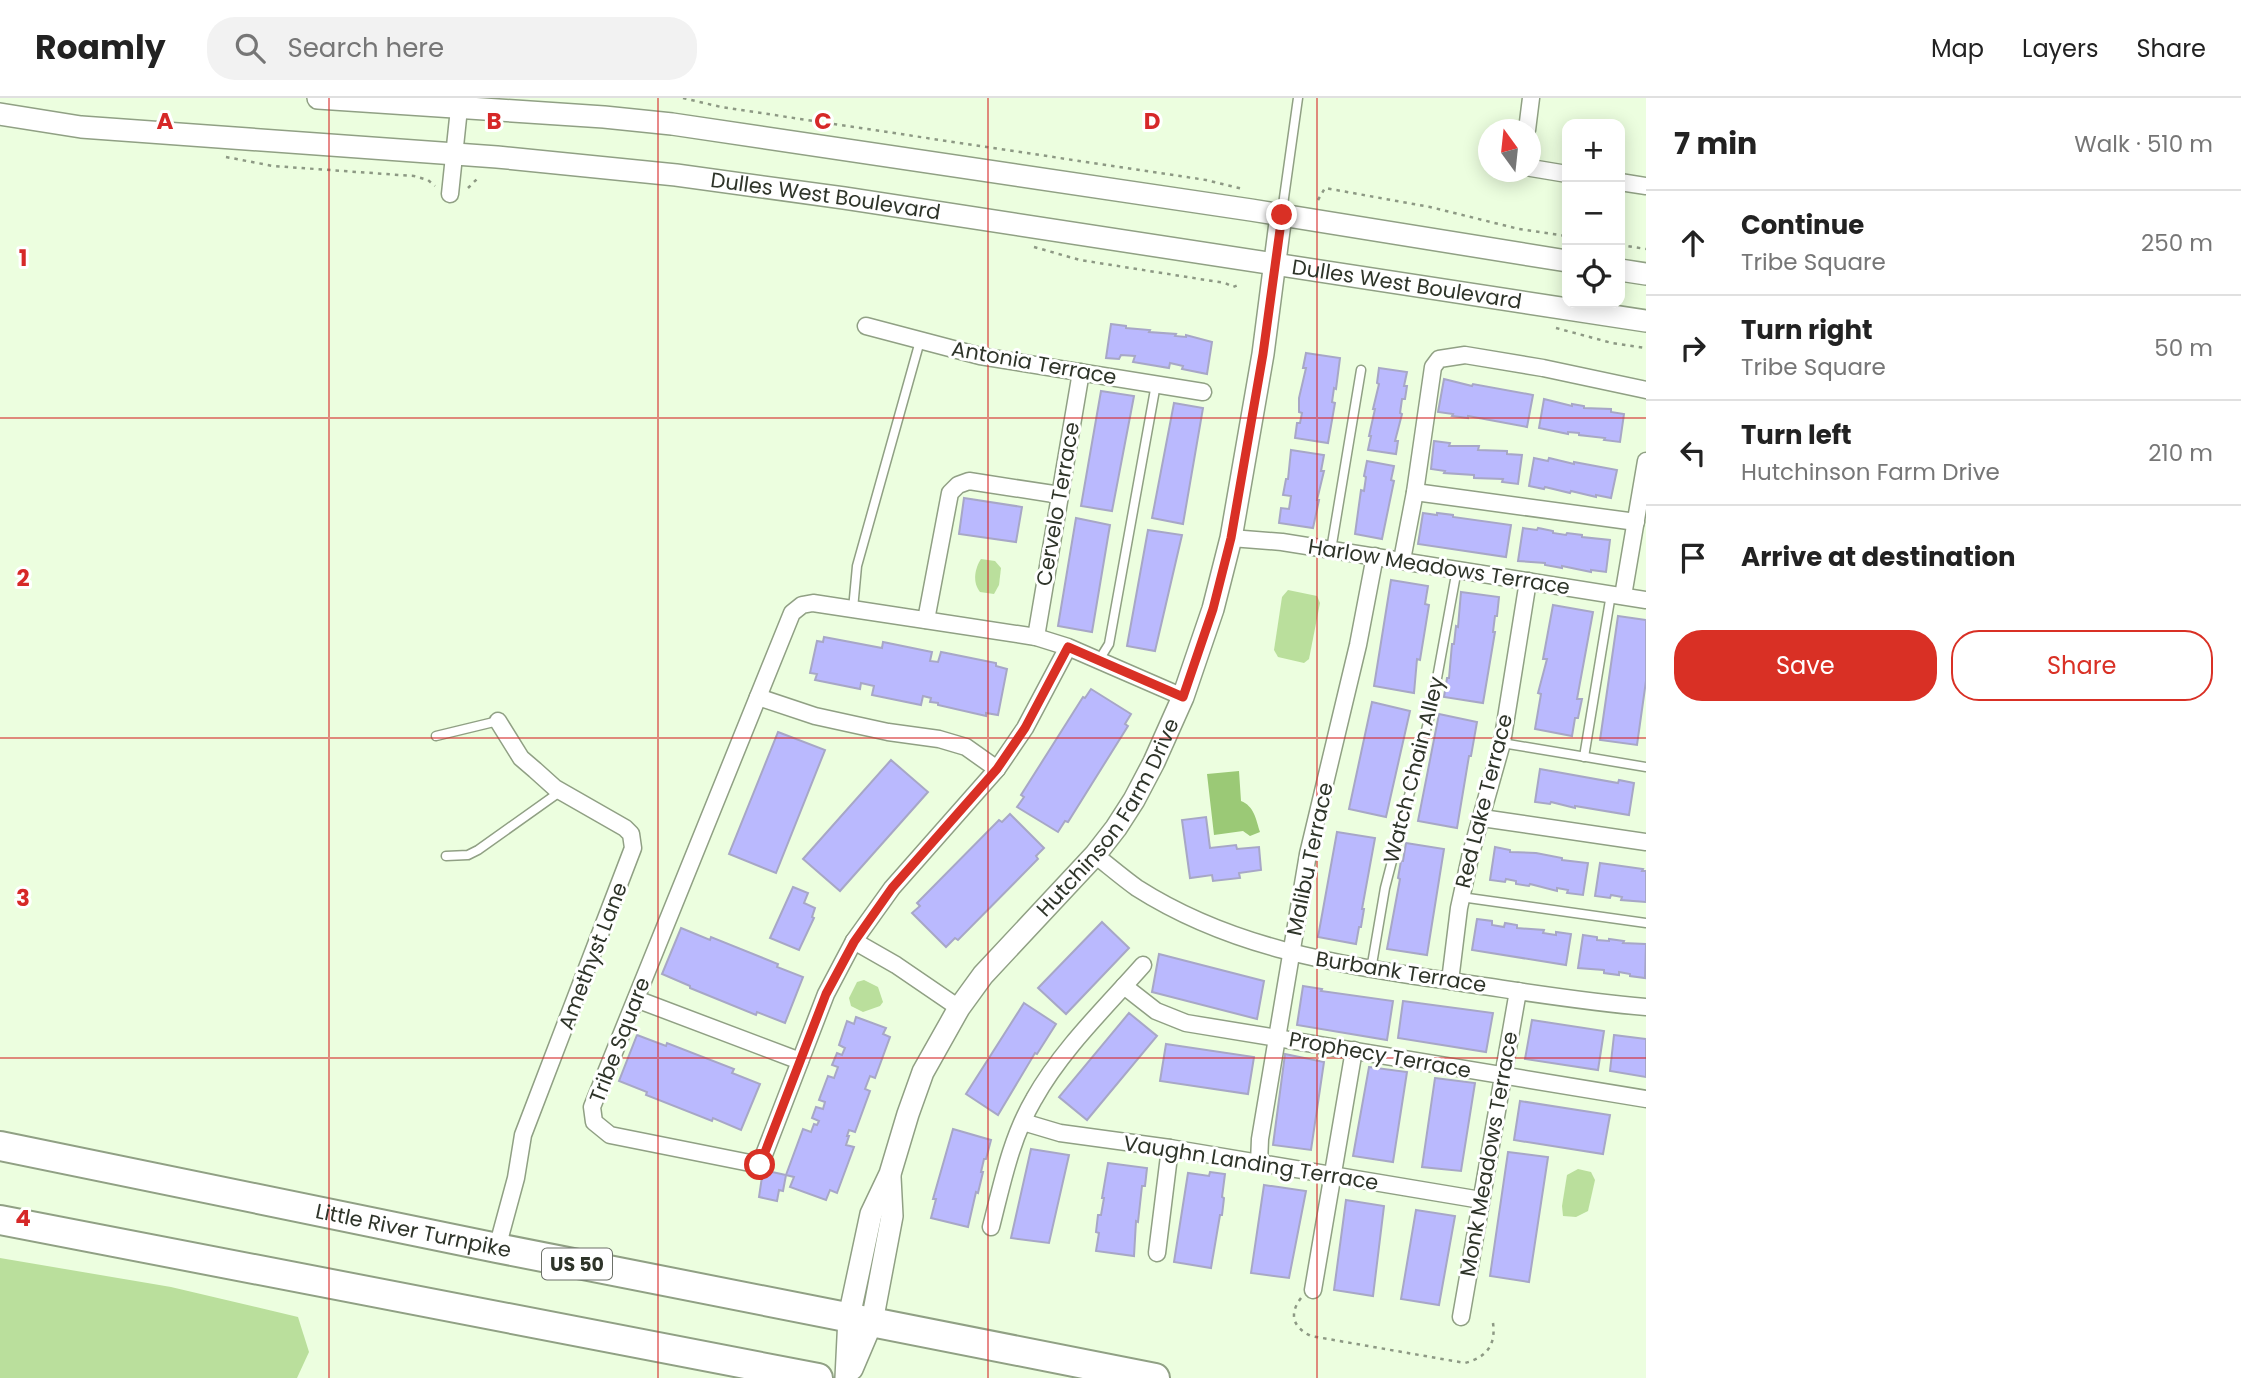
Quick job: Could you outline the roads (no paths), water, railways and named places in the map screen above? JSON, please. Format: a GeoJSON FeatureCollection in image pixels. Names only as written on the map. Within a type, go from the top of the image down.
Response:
{"type":"FeatureCollection","features":[{"type":"Feature","properties":{"kind":"highway","name":"Little River Turnpike"},"geometry":{"type":"LineString","coordinates":[[1,1146],[497,1248],[1155,1378]]}},
{"type":"Feature","properties":{"kind":"highway"},"geometry":{"type":"LineString","coordinates":[[0,1220],[818,1378]]}},
{"type":"Feature","properties":{"kind":"street"},"geometry":{"type":"LineString","coordinates":[[318,98],[460,103],[672,124],[1282,215],[1562,260]]}},
{"type":"Feature","properties":{"kind":"street"},"geometry":{"type":"LineString","coordinates":[[1528,119],[1531,98]]}},
{"type":"Feature","properties":{"kind":"street"},"geometry":{"type":"LineString","coordinates":[[452,191],[460,103]]}},
{"type":"Feature","properties":{"kind":"street","name":"Dulles West Boulevard"},"geometry":{"type":"LineString","coordinates":[[0,114],[81,127],[634,170],[831,196],[1646,321]]}},
{"type":"Feature","properties":{"kind":"street"},"geometry":{"type":"LineString","coordinates":[[1541,170],[1562,173]]}},
{"type":"Feature","properties":{"kind":"street"},"geometry":{"type":"LineString","coordinates":[[1625,183],[1646,186]]}},
{"type":"Feature","properties":{"kind":"street","name":"Hutchinson Farm Drive"},"geometry":{"type":"LineString","coordinates":[[847,1378],[892,1216],[890,1174],[923,1072],[959,1008],[984,975],[1095,855],[1134,800],[1183,697],[1213,609],[1231,538],[1263,354],[1282,215]]}},
{"type":"Feature","properties":{"kind":"street"},"geometry":{"type":"LineString","coordinates":[[1625,271],[1646,274]]}},
{"type":"Feature","properties":{"kind":"street","name":"Antonia Terrace"},"geometry":{"type":"LineString","coordinates":[[866,326],[980,356],[1203,392]]}},
{"type":"Feature","properties":{"kind":"street"},"geometry":{"type":"LineString","coordinates":[[1402,560],[1433,367],[1439,359],[1465,355],[1646,390]]}},
{"type":"Feature","properties":{"kind":"street","name":"Cervelo Terrace"},"geometry":{"type":"LineString","coordinates":[[1036,637],[1081,372]]}},
{"type":"Feature","properties":{"kind":"street"},"geometry":{"type":"LineString","coordinates":[[1617,595],[1636,522],[1646,461]]}},
{"type":"Feature","properties":{"kind":"street"},"geometry":{"type":"LineString","coordinates":[[926,620],[950,493],[958,485],[970,481],[1060,495]]}},
{"type":"Feature","properties":{"kind":"street"},"geometry":{"type":"LineString","coordinates":[[1415,492],[1636,522]]}},
{"type":"Feature","properties":{"kind":"street","name":"Harlow Meadows Terrace"},"geometry":{"type":"LineString","coordinates":[[1231,538],[1282,542],[1646,600]]}},
{"type":"Feature","properties":{"kind":"street","name":"Malibu Terrace"},"geometry":{"type":"LineString","coordinates":[[1259,1163],[1260,1139],[1308,854],[1358,645],[1375,556]]}},
{"type":"Feature","properties":{"kind":"street","name":"Red Lake Terrace"},"geometry":{"type":"LineString","coordinates":[[1450,981],[1461,897],[1502,743],[1528,581]]}},
{"type":"Feature","properties":{"kind":"street","name":"Tribe Square"},"geometry":{"type":"LineString","coordinates":[[1068,647],[1025,728],[997,769],[892,888],[854,942],[826,994],[760,1165],[610,1135],[594,1122],[592,1107],[792,613],[802,605],[813,603],[1036,637],[1068,647],[1183,697]]}},
{"type":"Feature","properties":{"kind":"street"},"geometry":{"type":"LineString","coordinates":[[758,697],[815,716],[966,747],[997,769]]}},
{"type":"Feature","properties":{"kind":"street","name":"Amethyst Lane"},"geometry":{"type":"LineString","coordinates":[[497,1248],[516,1178],[523,1135],[634,848],[631,834],[625,828],[561,791],[521,758],[498,721]]}},
{"type":"Feature","properties":{"kind":"street"},"geometry":{"type":"LineString","coordinates":[[1482,818],[1646,842]]}},
{"type":"Feature","properties":{"kind":"street","name":"Burbank Terrace"},"geometry":{"type":"LineString","coordinates":[[1095,855],[1136,887],[1180,912],[1229,934],[1290,953],[1371,970],[1646,1007]]}},
{"type":"Feature","properties":{"kind":"street"},"geometry":{"type":"LineString","coordinates":[[854,942],[896,965],[959,1008]]}},
{"type":"Feature","properties":{"kind":"street"},"geometry":{"type":"LineString","coordinates":[[991,1227],[1007,1166],[1033,1099],[1063,1055],[1143,965]]}},
{"type":"Feature","properties":{"kind":"street","name":"Prophecy Terrace"},"geometry":{"type":"LineString","coordinates":[[1124,986],[1156,1011],[1186,1023],[1646,1100]]}},
{"type":"Feature","properties":{"kind":"street","name":"Monk Meadows Terrace"},"geometry":{"type":"LineString","coordinates":[[1461,1317],[1518,991]]}},
{"type":"Feature","properties":{"kind":"street"},"geometry":{"type":"LineString","coordinates":[[636,999],[800,1061]]}},
{"type":"Feature","properties":{"kind":"street"},"geometry":{"type":"LineString","coordinates":[[1313,1290],[1354,1050]]}},
{"type":"Feature","properties":{"kind":"street","name":"Vaughn Landing Terrace"},"geometry":{"type":"LineString","coordinates":[[1023,1122],[1059,1133],[1170,1148],[1480,1200]]}},
{"type":"Feature","properties":{"kind":"street"},"geometry":{"type":"LineString","coordinates":[[1157,1253],[1170,1148]]}},
{"type":"Feature","properties":{"kind":"lane"},"geometry":{"type":"LineString","coordinates":[[1282,215],[1298,98]]}},
{"type":"Feature","properties":{"kind":"lane"},"geometry":{"type":"LineString","coordinates":[[853,609],[857,566],[920,341]]}},
{"type":"Feature","properties":{"kind":"lane"},"geometry":{"type":"LineString","coordinates":[[1331,550],[1361,370]]}},
{"type":"Feature","properties":{"kind":"lane"},"geometry":{"type":"LineString","coordinates":[[1098,660],[1109,644],[1156,384]]}},
{"type":"Feature","properties":{"kind":"lane","name":"Watch Chain Alley"},"geometry":{"type":"LineString","coordinates":[[1371,970],[1385,888],[1431,711],[1457,569]]}},
{"type":"Feature","properties":{"kind":"lane"},"geometry":{"type":"LineString","coordinates":[[1584,757],[1617,595]]}},
{"type":"Feature","properties":{"kind":"lane"},"geometry":{"type":"LineString","coordinates":[[436,736],[498,721]]}},
{"type":"Feature","properties":{"kind":"lane"},"geometry":{"type":"LineString","coordinates":[[1502,743],[1646,767]]}},
{"type":"Feature","properties":{"kind":"lane"},"geometry":{"type":"LineString","coordinates":[[446,856],[468,855],[478,850],[561,791]]}},
{"type":"Feature","properties":{"kind":"lane"},"geometry":{"type":"LineString","coordinates":[[1461,897],[1646,923]]}}]}
